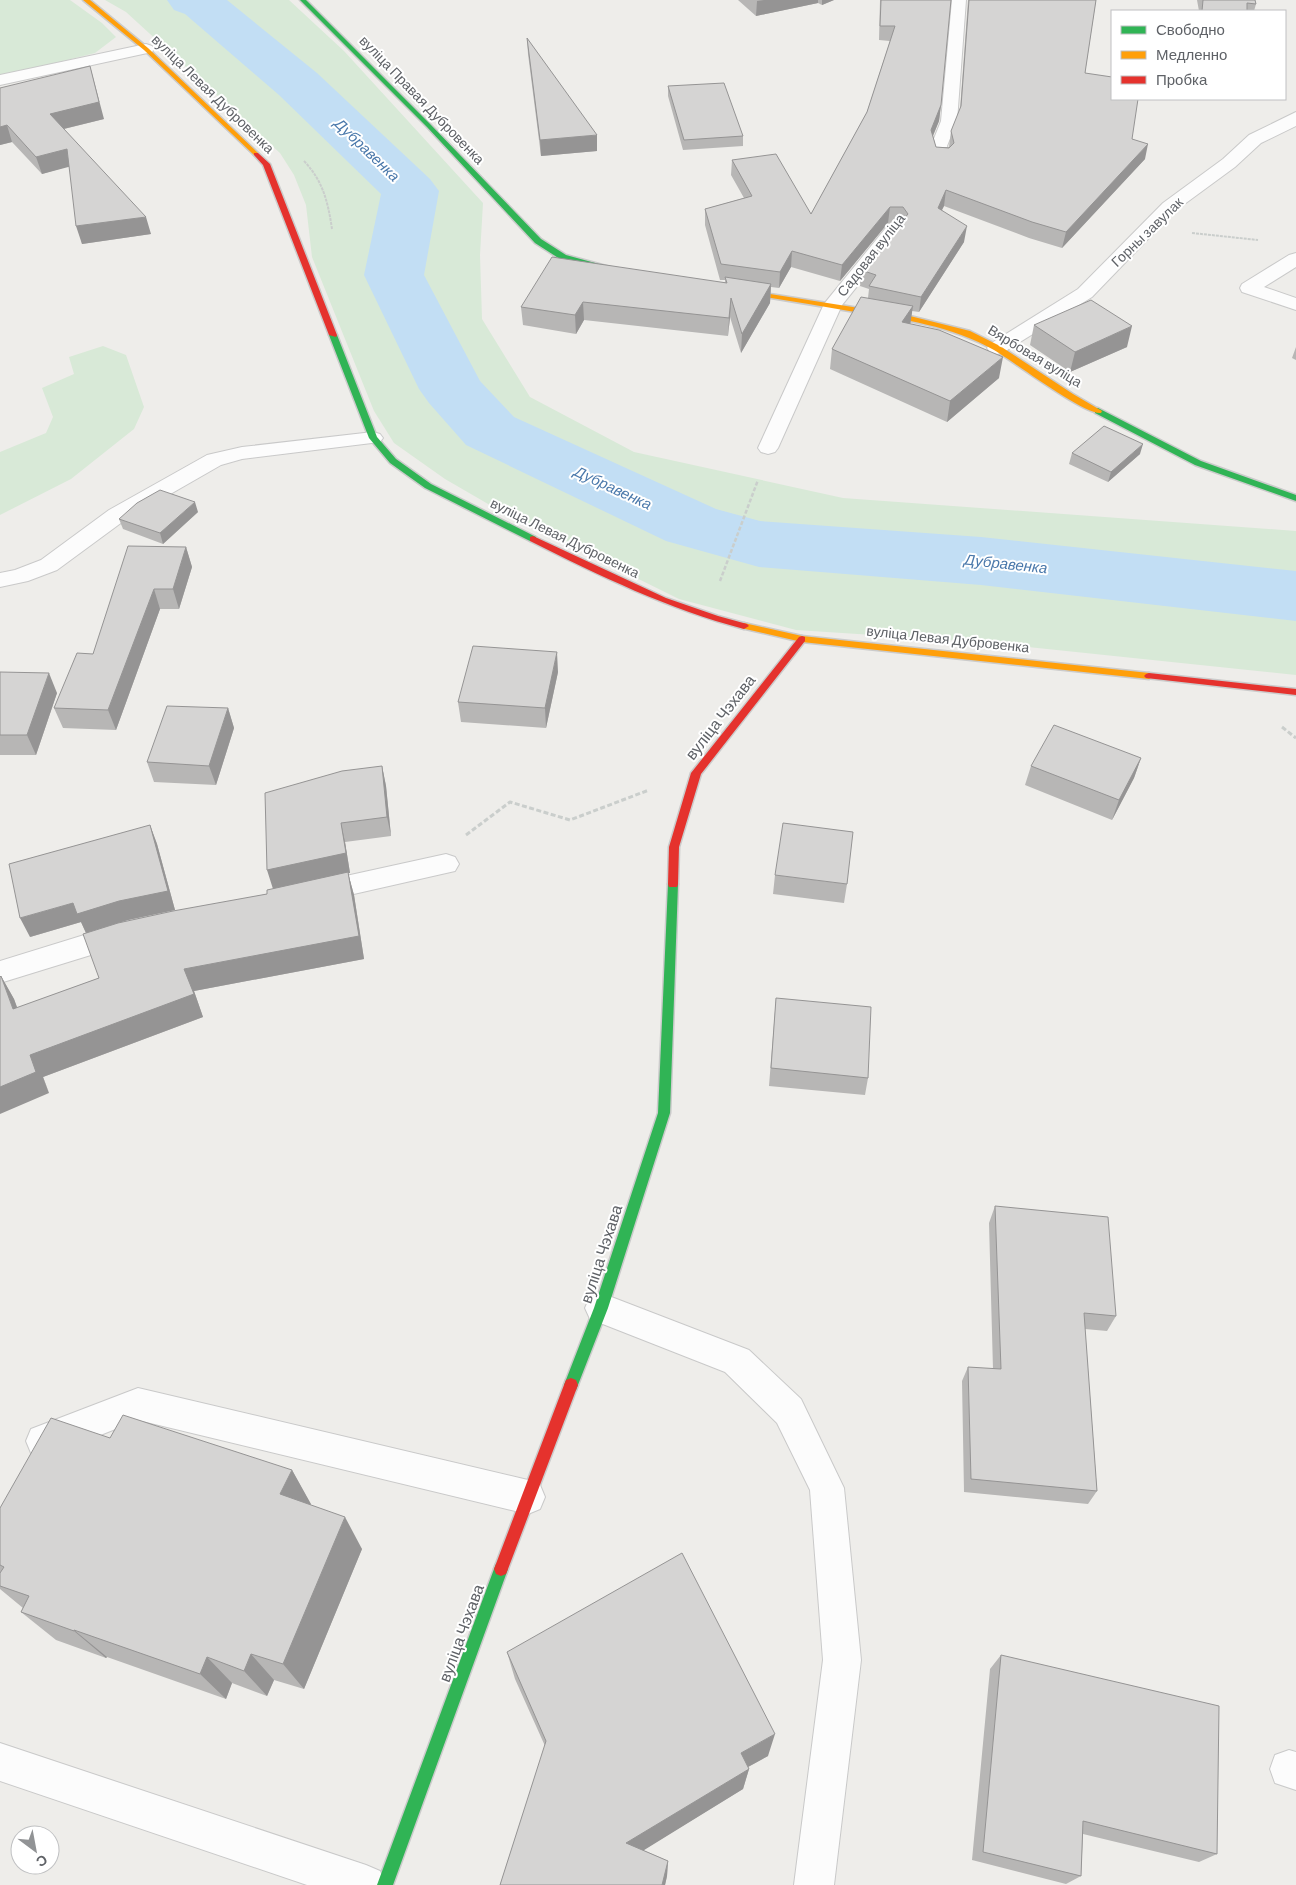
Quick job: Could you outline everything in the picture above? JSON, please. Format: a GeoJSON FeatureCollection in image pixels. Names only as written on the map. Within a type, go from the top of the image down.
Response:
{"type":"FeatureCollection","features":[{"type":"Feature","properties":{"kind":"street","name":"вуліца Левая Дубровенка"},"geometry":{"type":"LineString","coordinates":[[86,0],[146,50],[266,164],[372,438],[393,461],[428,486],[628,587],[723,621],[802,639],[1296,692]]}},
{"type":"Feature","properties":{"kind":"street","name":"вуліца Правая Дубровенка"},"geometry":{"type":"LineString","coordinates":[[303,0],[429,126],[538,241],[563,257],[628,274]]}},
{"type":"Feature","properties":{"kind":"street"},"geometry":{"type":"LineString","coordinates":[[941,157],[939,146],[949,121],[959,0]]}},
{"type":"Feature","properties":{"kind":"street"},"geometry":{"type":"LineString","coordinates":[[0,80],[146,50]]}},
{"type":"Feature","properties":{"kind":"street","name":"Горны завулак"},"geometry":{"type":"LineString","coordinates":[[997,348],[1084,293],[1169,207],[1229,163],[1255,139],[1293,121],[1296,117]]}},
{"type":"Feature","properties":{"kind":"street","name":"Садовая вуліца"},"geometry":{"type":"LineString","coordinates":[[768,448],[833,304],[895,228]]}},
{"type":"Feature","properties":{"kind":"street"},"geometry":{"type":"LineString","coordinates":[[1296,259],[1249,288],[1296,304]]}},
{"type":"Feature","properties":{"kind":"street","name":"Вярбовая вуліца"},"geometry":{"type":"LineString","coordinates":[[726,288],[910,318],[967,333],[997,348],[1070,396],[1198,463],[1296,498]]}},
{"type":"Feature","properties":{"kind":"street"},"geometry":{"type":"LineString","coordinates":[[0,580],[20,576],[49,566],[117,515],[214,460],[242,452],[372,438]]}},
{"type":"Feature","properties":{"kind":"street","name":"вуліца Чэхава"},"geometry":{"type":"LineString","coordinates":[[385,1885],[528,1497],[601,1308],[664,1113],[674,847],[696,773],[802,639]]}},
{"type":"Feature","properties":{"kind":"street"},"geometry":{"type":"LineString","coordinates":[[292,897],[446,864]]}},
{"type":"Feature","properties":{"kind":"street"},"geometry":{"type":"LineString","coordinates":[[0,972],[147,928]]}},
{"type":"Feature","properties":{"kind":"street"},"geometry":{"type":"LineString","coordinates":[[601,1308],[737,1361],[788,1411],[827,1488],[842,1660],[814,1885]]}},
{"type":"Feature","properties":{"kind":"street"},"geometry":{"type":"LineString","coordinates":[[27,1466],[41,1442],[138,1404],[528,1497]]}},
{"type":"Feature","properties":{"kind":"street"},"geometry":{"type":"LineString","coordinates":[[0,1762],[366,1885]]}},
{"type":"Feature","properties":{"kind":"path"},"geometry":{"type":"LineString","coordinates":[[302,159],[315,172],[328,195],[332,234]]}},
{"type":"Feature","properties":{"kind":"path"},"geometry":{"type":"LineString","coordinates":[[1150,227],[1267,241]]}},
{"type":"Feature","properties":{"kind":"path"},"geometry":{"type":"LineString","coordinates":[[729,559],[750,506]]}},
{"type":"Feature","properties":{"kind":"path"},"geometry":{"type":"LineString","coordinates":[[446,864],[461,839],[510,802],[570,820],[696,773]]}},
{"type":"Feature","properties":{"kind":"green space"},"geometry":{"type":"Polygon","coordinates":[[[0,0],[70,0],[102,23],[116,37],[95,53],[0,77],[0,0]]]}},
{"type":"Feature","properties":{"kind":"green space"},"geometry":{"type":"Polygon","coordinates":[[[105,0],[289,0],[344,51],[483,203],[480,255],[482,319],[530,397],[634,452],[843,498],[1296,531],[1296,675],[981,642],[796,630],[679,599],[495,508],[445,479],[394,443],[374,411],[312,257],[306,205],[294,175],[280,153],[126,12],[105,0]]]}},
{"type":"Feature","properties":{"kind":"green space"},"geometry":{"type":"Polygon","coordinates":[[[103,346],[126,355],[144,407],[134,429],[71,479],[0,515],[0,452],[46,433],[53,417],[42,388],[74,374],[69,357],[103,346]]]}},
{"type":"Feature","properties":{"kind":"building"},"geometry":{"type":"Polygon","coordinates":[[[881,0],[951,0],[941,105],[931,130],[936,147],[949,148],[954,143],[951,131],[961,106],[969,0],[1096,0],[1085,73],[1111,77],[1111,100],[1138,100],[1132,139],[1148,144],[1066,232],[1032,222],[946,190],[938,208],[967,226],[921,297],[869,286],[876,275],[861,270],[908,214],[903,207],[890,207],[842,265],[792,251],[780,272],[721,264],[705,209],[752,196],[732,160],[776,154],[811,214],[867,112],[895,26],[880,26],[881,0]]]}},
{"type":"Feature","properties":{"kind":"building"},"geometry":{"type":"Polygon","coordinates":[[[1203,0],[1255,0],[1256,4],[1247,3],[1247,10],[1202,10],[1203,0]]]}},
{"type":"Feature","properties":{"kind":"building"},"geometry":{"type":"Polygon","coordinates":[[[527,38],[597,135],[540,140],[527,38]]]}},
{"type":"Feature","properties":{"kind":"building"},"geometry":{"type":"Polygon","coordinates":[[[90,66],[99,102],[50,114],[146,217],[76,226],[67,149],[36,157],[7,125],[0,127],[0,88],[90,66]]]}},
{"type":"Feature","properties":{"kind":"building"},"geometry":{"type":"Polygon","coordinates":[[[724,83],[743,136],[684,140],[668,86],[724,83]]]}},
{"type":"Feature","properties":{"kind":"building"},"geometry":{"type":"Polygon","coordinates":[[[552,257],[727,283],[725,277],[771,284],[742,334],[731,298],[729,318],[583,302],[575,315],[521,307],[552,257]]]}},
{"type":"Feature","properties":{"kind":"building"},"geometry":{"type":"Polygon","coordinates":[[[861,297],[913,306],[902,322],[939,330],[1003,357],[950,401],[832,349],[861,297]]]}},
{"type":"Feature","properties":{"kind":"building"},"geometry":{"type":"Polygon","coordinates":[[[1091,300],[1132,326],[1075,352],[1034,325],[1091,300]]]}},
{"type":"Feature","properties":{"kind":"building"},"geometry":{"type":"Polygon","coordinates":[[[1104,426],[1143,444],[1111,472],[1072,453],[1104,426]]]}},
{"type":"Feature","properties":{"kind":"building"},"geometry":{"type":"Polygon","coordinates":[[[160,490],[195,502],[160,533],[119,519],[137,503],[160,490]]]}},
{"type":"Feature","properties":{"kind":"building"},"geometry":{"type":"Polygon","coordinates":[[[128,546],[186,547],[173,589],[154,589],[108,710],[54,708],[77,653],[93,654],[128,546]]]}},
{"type":"Feature","properties":{"kind":"building"},"geometry":{"type":"Polygon","coordinates":[[[473,646],[557,652],[545,708],[458,702],[473,646]]]}},
{"type":"Feature","properties":{"kind":"building"},"geometry":{"type":"Polygon","coordinates":[[[0,672],[49,673],[27,735],[0,735],[0,672]]]}},
{"type":"Feature","properties":{"kind":"building"},"geometry":{"type":"Polygon","coordinates":[[[167,706],[228,708],[209,766],[147,762],[167,706]]]}},
{"type":"Feature","properties":{"kind":"building"},"geometry":{"type":"Polygon","coordinates":[[[1054,725],[1141,758],[1119,800],[1031,766],[1054,725]]]}},
{"type":"Feature","properties":{"kind":"building"},"geometry":{"type":"Polygon","coordinates":[[[382,766],[387,817],[341,823],[346,853],[267,870],[265,793],[342,771],[382,766]]]}},
{"type":"Feature","properties":{"kind":"building"},"geometry":{"type":"Polygon","coordinates":[[[783,823],[853,832],[847,884],[775,875],[783,823]]]}},
{"type":"Feature","properties":{"kind":"building"},"geometry":{"type":"Polygon","coordinates":[[[150,825],[168,891],[119,901],[77,914],[73,903],[20,918],[9,864],[150,825]]]}},
{"type":"Feature","properties":{"kind":"building"},"geometry":{"type":"Polygon","coordinates":[[[348,872],[359,936],[184,969],[194,994],[30,1055],[36,1072],[0,1087],[1,976],[13,1009],[99,978],[83,934],[118,923],[173,911],[267,894],[267,890],[348,872]]]}},
{"type":"Feature","properties":{"kind":"building"},"geometry":{"type":"Polygon","coordinates":[[[776,998],[871,1007],[868,1078],[771,1068],[776,998]]]}},
{"type":"Feature","properties":{"kind":"building"},"geometry":{"type":"Polygon","coordinates":[[[995,1206],[1108,1217],[1116,1316],[1084,1313],[1097,1491],[971,1479],[968,1367],[1001,1369],[995,1206]]]}},
{"type":"Feature","properties":{"kind":"building"},"geometry":{"type":"Polygon","coordinates":[[[123,1415],[292,1470],[280,1494],[345,1517],[283,1664],[251,1654],[244,1671],[207,1657],[200,1674],[21,1612],[29,1596],[0,1586],[0,1573],[4,1567],[0,1565],[0,1508],[51,1418],[110,1438],[123,1415]]]}},
{"type":"Feature","properties":{"kind":"building"},"geometry":{"type":"Polygon","coordinates":[[[682,1553],[775,1734],[741,1753],[749,1769],[626,1843],[668,1861],[662,1885],[500,1885],[546,1741],[507,1652],[682,1553]]]}},
{"type":"Feature","properties":{"kind":"building"},"geometry":{"type":"Polygon","coordinates":[[[1001,1655],[1219,1706],[1217,1854],[1083,1821],[1081,1876],[983,1852],[1001,1655]]]}},
{"type":"Feature","properties":{"kind":"waterway","name":"Дубравенка"},"geometry":{"type":"LineString","coordinates":[[191,0],[202,4],[298,84],[410,191],[394,275],[452,389],[490,431],[691,525],[759,544],[981,561],[1296,596]]}},
{"type":"Feature","properties":{"kind":"traffic: fast"},"geometry":{"type":"LineString","coordinates":[[303,0],[429,126],[538,241],[563,257],[614,271]]}},
{"type":"Feature","properties":{"kind":"traffic: fast"},"geometry":{"type":"LineString","coordinates":[[333,335],[373,438],[393,461],[428,486],[533,539]]}},
{"type":"Feature","properties":{"kind":"traffic: fast"},"geometry":{"type":"LineString","coordinates":[[1098,411],[1198,463],[1296,498]]}},
{"type":"Feature","properties":{"kind":"traffic: fast"},"geometry":{"type":"LineString","coordinates":[[571,1385],[601,1308],[664,1113],[673,884]]}},
{"type":"Feature","properties":{"kind":"traffic: fast"},"geometry":{"type":"LineString","coordinates":[[385,1885],[501,1569]]}},
{"type":"Feature","properties":{"kind":"traffic: slow"},"geometry":{"type":"LineString","coordinates":[[86,0],[146,49],[256,154]]}},
{"type":"Feature","properties":{"kind":"traffic: slow"},"geometry":{"type":"LineString","coordinates":[[735,290],[910,318],[967,333],[997,348],[1070,396],[1098,411]]}},
{"type":"Feature","properties":{"kind":"traffic: slow"},"geometry":{"type":"LineString","coordinates":[[744,626],[802,639],[1149,676]]}},
{"type":"Feature","properties":{"kind":"traffic: jam"},"geometry":{"type":"LineString","coordinates":[[256,154],[266,164],[333,335]]}},
{"type":"Feature","properties":{"kind":"traffic: jam"},"geometry":{"type":"LineString","coordinates":[[533,539],[662,600],[716,619],[744,626]]}},
{"type":"Feature","properties":{"kind":"traffic: jam"},"geometry":{"type":"LineString","coordinates":[[673,884],[674,847],[696,773],[802,639]]}},
{"type":"Feature","properties":{"kind":"traffic: jam"},"geometry":{"type":"LineString","coordinates":[[1149,676],[1296,692]]}},
{"type":"Feature","properties":{"kind":"traffic: jam"},"geometry":{"type":"LineString","coordinates":[[501,1569],[571,1385]]}}]}
